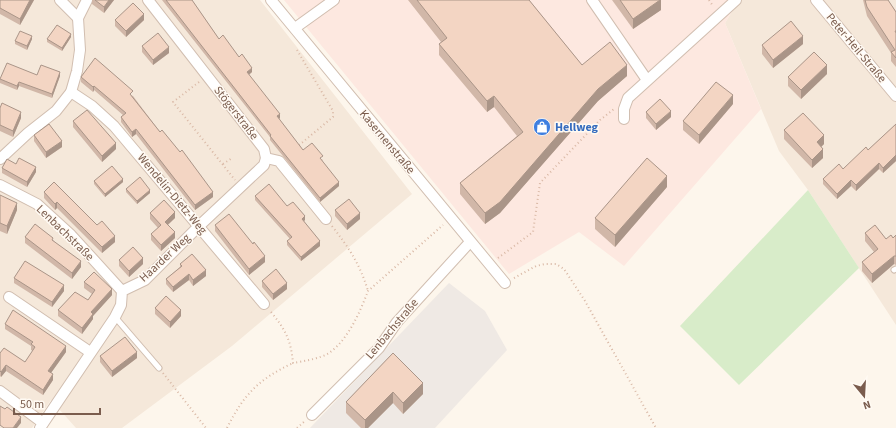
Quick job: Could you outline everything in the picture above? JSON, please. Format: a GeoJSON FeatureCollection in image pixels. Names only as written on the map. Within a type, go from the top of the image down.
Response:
{"type":"FeatureCollection","features":[{"type":"Feature","properties":{"kind":"street"},"geometry":{"type":"LineString","coordinates":[[60,0],[78,18]]}},
{"type":"Feature","properties":{"kind":"street"},"geometry":{"type":"LineString","coordinates":[[0,159],[28,133],[56,111],[71,92],[77,71],[80,50],[78,18],[87,0]]}},
{"type":"Feature","properties":{"kind":"street","name":"Stögerstraße"},"geometry":{"type":"LineString","coordinates":[[148,0],[264,149],[266,158]]}},
{"type":"Feature","properties":{"kind":"street","name":"Kasernenstraße"},"geometry":{"type":"LineString","coordinates":[[271,0],[450,219],[505,283]]}},
{"type":"Feature","properties":{"kind":"street"},"geometry":{"type":"LineString","coordinates":[[298,32],[334,0]]}},
{"type":"Feature","properties":{"kind":"street"},"geometry":{"type":"LineString","coordinates":[[592,0],[646,80]]}},
{"type":"Feature","properties":{"kind":"street"},"geometry":{"type":"LineString","coordinates":[[624,119],[624,109],[628,98],[646,80],[736,0]]}},
{"type":"Feature","properties":{"kind":"street","name":"Peter-Heil-Straße"},"geometry":{"type":"LineString","coordinates":[[816,0],[896,96]]}},
{"type":"Feature","properties":{"kind":"street","name":"Wendelin-Dietz-Weg"},"geometry":{"type":"LineString","coordinates":[[71,92],[92,106],[114,126],[264,304]]}},
{"type":"Feature","properties":{"kind":"street"},"geometry":{"type":"LineString","coordinates":[[266,158],[279,161],[326,219]]}},
{"type":"Feature","properties":{"kind":"street","name":"Haarder Weg"},"geometry":{"type":"LineString","coordinates":[[122,291],[145,280],[199,226],[264,165],[266,158]]}},
{"type":"Feature","properties":{"kind":"street","name":"Lenbachstraße"},"geometry":{"type":"LineString","coordinates":[[0,185],[37,204],[70,235],[122,291]]}},
{"type":"Feature","properties":{"kind":"street","name":"Lenbachstraße"},"geometry":{"type":"LineString","coordinates":[[312,415],[379,348],[397,322],[470,242]]}},
{"type":"Feature","properties":{"kind":"street"},"geometry":{"type":"LineString","coordinates":[[0,391],[41,425],[114,317],[121,305],[122,291]]}},
{"type":"Feature","properties":{"kind":"street"},"geometry":{"type":"LineString","coordinates":[[9,297],[90,352]]}},
{"type":"Feature","properties":{"kind":"lane"},"geometry":{"type":"LineString","coordinates":[[114,317],[159,368]]}},
{"type":"Feature","properties":{"kind":"path"},"geometry":{"type":"LineString","coordinates":[[296,148],[334,117],[333,111],[294,45],[298,32]]}},
{"type":"Feature","properties":{"kind":"path"},"geometry":{"type":"LineString","coordinates":[[206,75],[173,102],[241,187]]}},
{"type":"Feature","properties":{"kind":"path"},"geometry":{"type":"LineString","coordinates":[[489,264],[533,232],[540,183],[600,120],[628,98]]}},
{"type":"Feature","properties":{"kind":"path"},"geometry":{"type":"LineString","coordinates":[[223,164],[232,158]]}},
{"type":"Feature","properties":{"kind":"path"},"geometry":{"type":"LineString","coordinates":[[326,219],[345,242],[361,268],[368,291]]}},
{"type":"Feature","properties":{"kind":"path"},"geometry":{"type":"LineString","coordinates":[[227,428],[234,414],[255,386],[271,374],[293,363],[328,354],[342,341],[362,306],[368,291],[450,219]]}},
{"type":"Feature","properties":{"kind":"path"},"geometry":{"type":"LineString","coordinates":[[505,283],[536,266],[556,264],[564,269],[585,302],[656,428]]}},
{"type":"Feature","properties":{"kind":"path"},"geometry":{"type":"LineString","coordinates":[[264,304],[279,322],[292,345],[293,363]]}},
{"type":"Feature","properties":{"kind":"path"},"geometry":{"type":"LineString","coordinates":[[159,368],[206,428]]}},
{"type":"Feature","properties":{"kind":"shaded area"},"geometry":{"type":"Polygon","coordinates":[[[0,0],[260,0],[412,194],[232,346],[122,428],[76,428],[51,400],[32,428],[0,428],[0,0]]]}},
{"type":"Feature","properties":{"kind":"shaded area"},"geometry":{"type":"Polygon","coordinates":[[[284,0],[739,0],[725,23],[761,109],[624,266],[579,232],[509,274],[284,0]]]}},
{"type":"Feature","properties":{"kind":"shaded area"},"geometry":{"type":"Polygon","coordinates":[[[739,0],[896,0],[896,325],[808,190],[779,151],[725,23],[739,0]]]}},
{"type":"Feature","properties":{"kind":"shaded area"},"geometry":{"type":"Polygon","coordinates":[[[449,283],[485,311],[507,350],[435,428],[310,428],[449,283]]]}},
{"type":"Feature","properties":{"kind":"green space"},"geometry":{"type":"Polygon","coordinates":[[[808,190],[859,268],[739,385],[680,326],[808,190]]]}},
{"type":"Feature","properties":{"kind":"building"},"geometry":{"type":"Polygon","coordinates":[[[0,0],[30,0],[20,19],[0,8],[0,0]]]}},
{"type":"Feature","properties":{"kind":"building"},"geometry":{"type":"Polygon","coordinates":[[[95,0],[109,0],[104,7],[95,0]]]}},
{"type":"Feature","properties":{"kind":"building"},"geometry":{"type":"Polygon","coordinates":[[[166,0],[192,0],[219,39],[223,35],[239,57],[242,54],[252,68],[247,72],[280,114],[277,116],[303,150],[312,143],[323,156],[320,158],[339,182],[320,198],[270,136],[271,135],[166,0]]]}},
{"type":"Feature","properties":{"kind":"building","name":"Hellweg"},"geometry":{"type":"Polygon","coordinates":[[[417,0],[529,0],[582,65],[610,42],[627,65],[598,89],[500,202],[485,213],[460,183],[523,132],[494,96],[487,101],[439,44],[447,38],[417,0]]]}},
{"type":"Feature","properties":{"kind":"building"},"geometry":{"type":"Polygon","coordinates":[[[620,0],[660,0],[633,19],[620,0]]]}},
{"type":"Feature","properties":{"kind":"building"},"geometry":{"type":"Polygon","coordinates":[[[865,0],[888,0],[896,12],[896,58],[891,52],[895,50],[867,7],[865,0]]]}},
{"type":"Feature","properties":{"kind":"building"},"geometry":{"type":"Polygon","coordinates":[[[133,3],[144,14],[126,31],[115,20],[133,3]]]}},
{"type":"Feature","properties":{"kind":"building"},"geometry":{"type":"Polygon","coordinates":[[[791,21],[803,36],[773,60],[762,45],[791,21]]]}},
{"type":"Feature","properties":{"kind":"building"},"geometry":{"type":"Polygon","coordinates":[[[57,25],[71,34],[62,48],[47,39],[57,25]]]}},
{"type":"Feature","properties":{"kind":"building"},"geometry":{"type":"Polygon","coordinates":[[[20,31],[32,36],[27,46],[15,41],[20,31]]]}},
{"type":"Feature","properties":{"kind":"building"},"geometry":{"type":"Polygon","coordinates":[[[158,33],[169,47],[153,60],[142,46],[158,33]]]}},
{"type":"Feature","properties":{"kind":"building"},"geometry":{"type":"Polygon","coordinates":[[[814,52],[827,65],[801,90],[788,77],[814,52]]]}},
{"type":"Feature","properties":{"kind":"building"},"geometry":{"type":"Polygon","coordinates":[[[95,58],[133,91],[130,94],[160,132],[162,130],[180,152],[182,150],[213,192],[195,205],[136,129],[132,132],[121,117],[126,113],[81,77],[95,58]]]}},
{"type":"Feature","properties":{"kind":"building"},"geometry":{"type":"Polygon","coordinates":[[[7,63],[37,75],[41,65],[60,72],[52,94],[19,82],[17,86],[0,79],[7,63]]]}},
{"type":"Feature","properties":{"kind":"building"},"geometry":{"type":"Polygon","coordinates":[[[716,82],[733,95],[699,135],[683,121],[716,82]]]}},
{"type":"Feature","properties":{"kind":"building"},"geometry":{"type":"Polygon","coordinates":[[[660,99],[671,111],[656,124],[646,112],[660,99]]]}},
{"type":"Feature","properties":{"kind":"building"},"geometry":{"type":"Polygon","coordinates":[[[2,103],[21,112],[13,131],[0,125],[0,108],[2,103]]]}},
{"type":"Feature","properties":{"kind":"building"},"geometry":{"type":"Polygon","coordinates":[[[87,110],[116,143],[102,156],[73,121],[87,110]]]}},
{"type":"Feature","properties":{"kind":"building"},"geometry":{"type":"Polygon","coordinates":[[[803,113],[824,135],[817,142],[823,149],[812,160],[784,130],[803,113]]]}},
{"type":"Feature","properties":{"kind":"building"},"geometry":{"type":"Polygon","coordinates":[[[49,124],[62,141],[46,152],[34,135],[49,124]]]}},
{"type":"Feature","properties":{"kind":"building"},"geometry":{"type":"Polygon","coordinates":[[[896,124],[896,155],[883,168],[879,163],[856,185],[851,180],[837,194],[823,179],[839,164],[843,169],[866,147],[868,150],[896,124]]]}},
{"type":"Feature","properties":{"kind":"building"},"geometry":{"type":"Polygon","coordinates":[[[19,158],[36,167],[27,182],[2,168],[7,159],[16,164],[19,158]]]}},
{"type":"Feature","properties":{"kind":"building"},"geometry":{"type":"Polygon","coordinates":[[[647,158],[667,176],[615,235],[595,218],[647,158]]]}},
{"type":"Feature","properties":{"kind":"building"},"geometry":{"type":"Polygon","coordinates":[[[112,166],[123,179],[105,194],[94,181],[112,166]]]}},
{"type":"Feature","properties":{"kind":"building"},"geometry":{"type":"Polygon","coordinates":[[[140,177],[150,190],[137,201],[126,189],[140,177]]]}},
{"type":"Feature","properties":{"kind":"building"},"geometry":{"type":"Polygon","coordinates":[[[54,182],[97,225],[102,221],[115,236],[102,247],[57,202],[55,204],[44,192],[54,182]]]}},
{"type":"Feature","properties":{"kind":"building"},"geometry":{"type":"Polygon","coordinates":[[[269,184],[287,206],[293,202],[305,216],[302,219],[320,241],[301,257],[287,241],[292,237],[255,196],[269,184]]]}},
{"type":"Feature","properties":{"kind":"building"},"geometry":{"type":"Polygon","coordinates":[[[0,195],[17,203],[7,226],[0,223],[0,195]]]}},
{"type":"Feature","properties":{"kind":"building"},"geometry":{"type":"Polygon","coordinates":[[[349,199],[360,213],[347,224],[335,210],[349,199]]]}},
{"type":"Feature","properties":{"kind":"building"},"geometry":{"type":"Polygon","coordinates":[[[164,200],[175,212],[165,222],[175,232],[161,245],[151,234],[161,225],[150,213],[164,200]]]}},
{"type":"Feature","properties":{"kind":"building"},"geometry":{"type":"Polygon","coordinates":[[[229,214],[253,244],[254,242],[265,256],[249,269],[215,225],[229,214]]]}},
{"type":"Feature","properties":{"kind":"building"},"geometry":{"type":"Polygon","coordinates":[[[35,224],[53,238],[52,240],[81,261],[72,273],[25,237],[35,224]]]}},
{"type":"Feature","properties":{"kind":"building"},"geometry":{"type":"Polygon","coordinates":[[[875,225],[886,239],[891,235],[893,238],[896,235],[896,256],[872,274],[862,262],[878,249],[865,233],[875,225]]]}},
{"type":"Feature","properties":{"kind":"building"},"geometry":{"type":"Polygon","coordinates":[[[133,247],[143,258],[129,271],[119,260],[133,247]]]}},
{"type":"Feature","properties":{"kind":"building"},"geometry":{"type":"Polygon","coordinates":[[[192,254],[206,270],[193,280],[189,274],[173,287],[166,279],[182,266],[180,264],[192,254]]]}},
{"type":"Feature","properties":{"kind":"building"},"geometry":{"type":"Polygon","coordinates":[[[25,261],[64,285],[52,302],[14,278],[25,261]]]}},
{"type":"Feature","properties":{"kind":"building"},"geometry":{"type":"Polygon","coordinates":[[[276,269],[287,283],[273,294],[262,281],[276,269]]]}},
{"type":"Feature","properties":{"kind":"building"},"geometry":{"type":"Polygon","coordinates":[[[94,272],[112,289],[91,312],[93,314],[82,328],[58,310],[75,292],[88,300],[95,290],[84,282],[94,272]]]}},
{"type":"Feature","properties":{"kind":"building"},"geometry":{"type":"Polygon","coordinates":[[[166,296],[181,310],[170,322],[155,308],[166,296]]]}},
{"type":"Feature","properties":{"kind":"building"},"geometry":{"type":"Polygon","coordinates":[[[13,310],[66,346],[48,371],[53,374],[43,390],[6,365],[1,372],[0,371],[0,353],[4,348],[25,362],[35,347],[31,344],[33,342],[5,324],[13,310]]]}},
{"type":"Feature","properties":{"kind":"building"},"geometry":{"type":"Polygon","coordinates":[[[125,337],[137,352],[112,371],[100,356],[125,337]]]}},
{"type":"Feature","properties":{"kind":"building"},"geometry":{"type":"Polygon","coordinates":[[[393,353],[423,383],[403,403],[393,392],[365,420],[346,402],[393,353]]]}},
{"type":"Feature","properties":{"kind":"building"},"geometry":{"type":"Polygon","coordinates":[[[0,406],[5,409],[7,407],[21,417],[13,428],[4,428],[0,425],[0,406]]]}},
{"type":"Feature","properties":{"kind":"place","name":"Hellweg"},"geometry":{"type":"Point","coordinates":[542,127]}}]}
